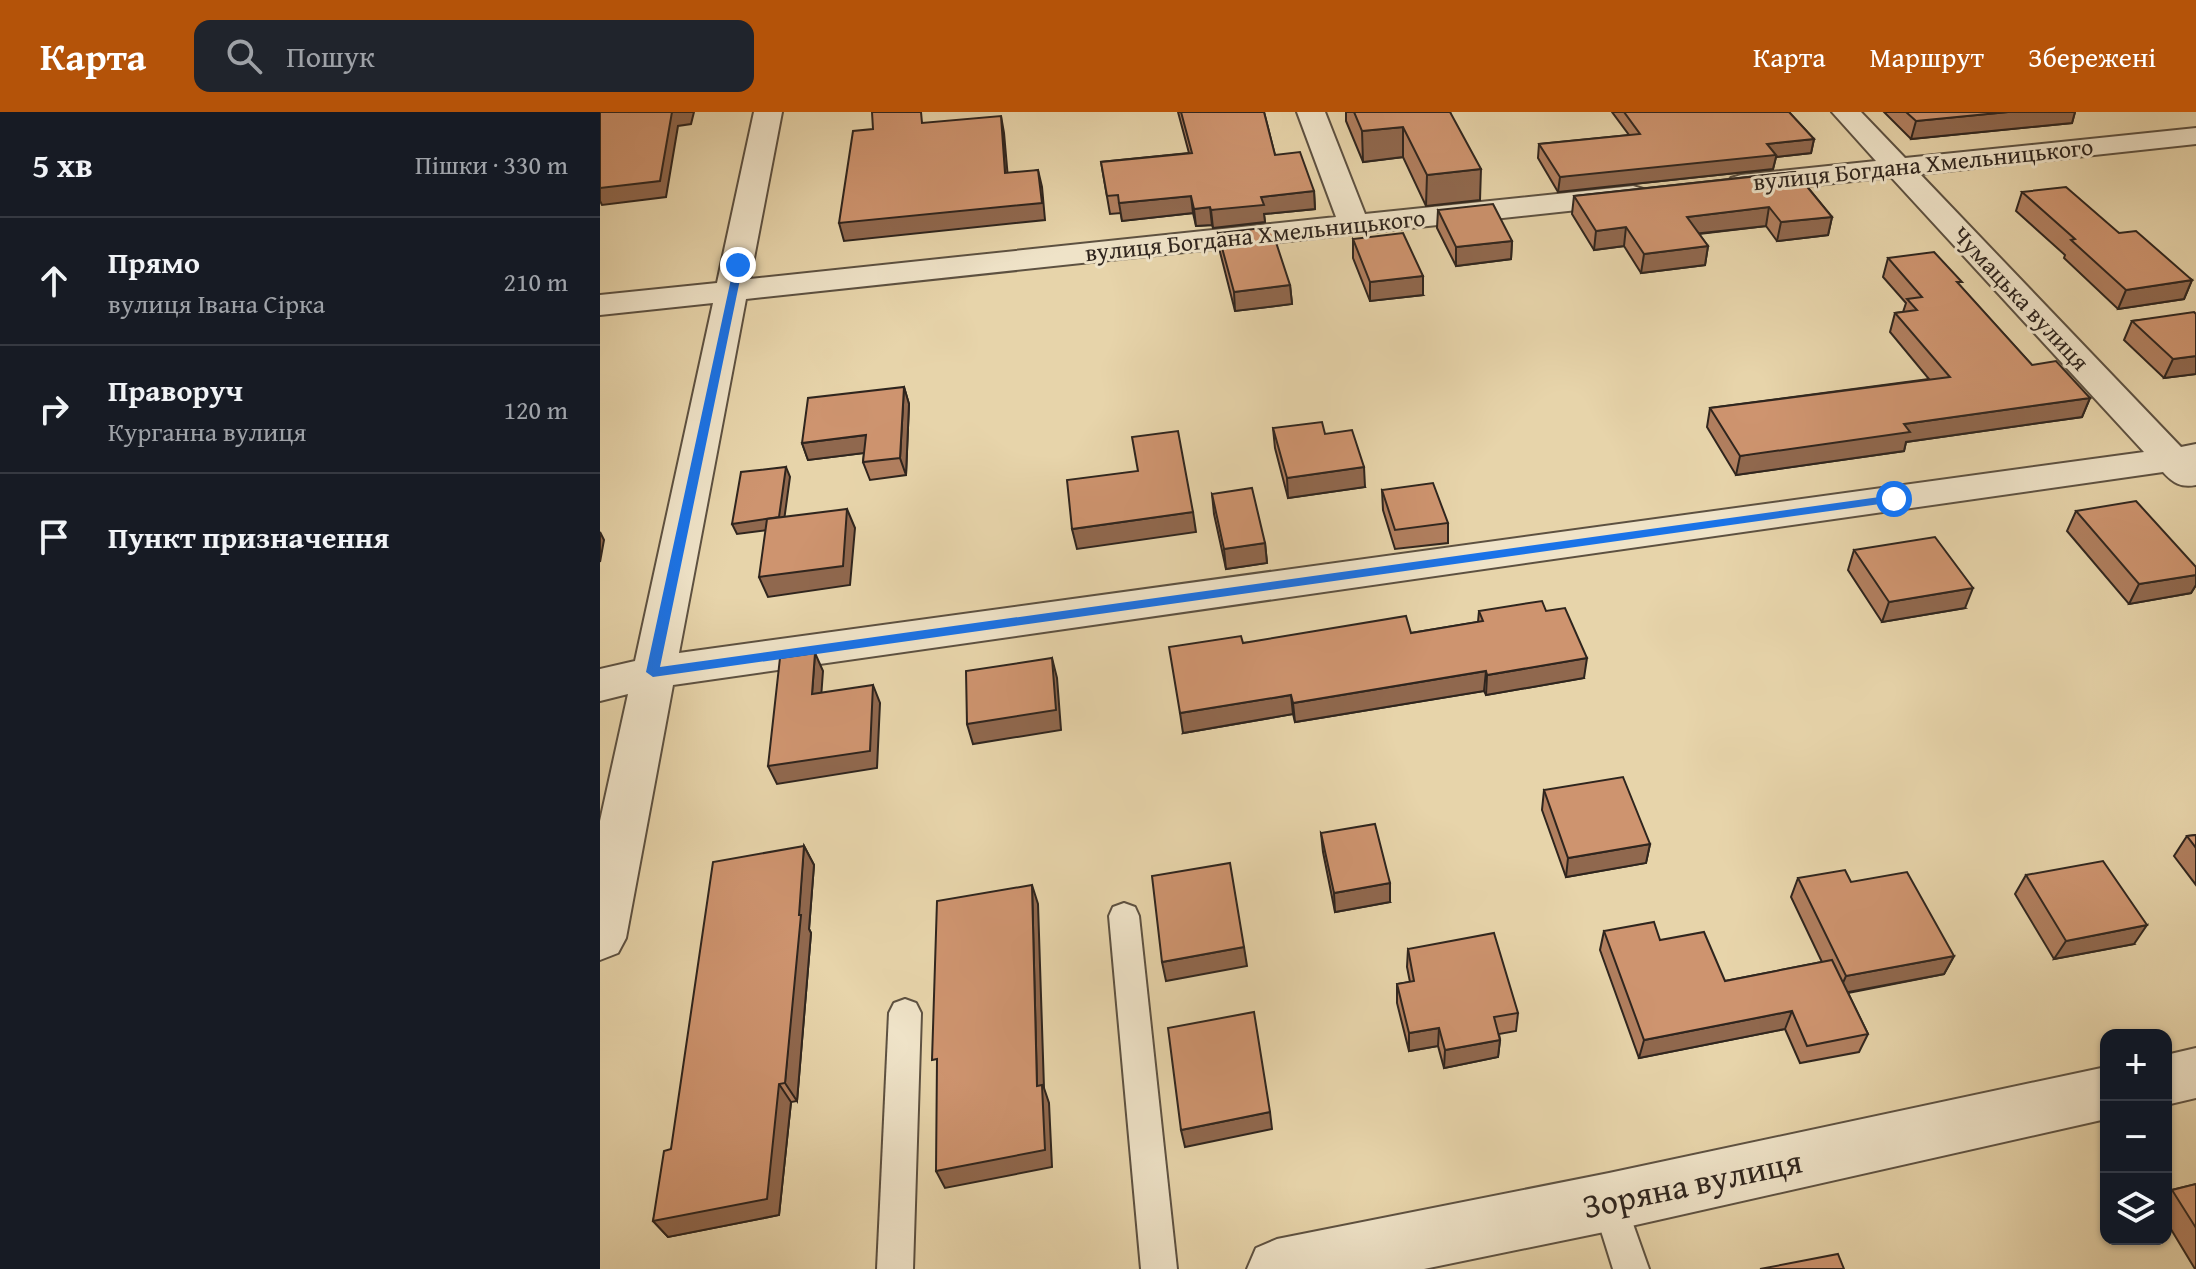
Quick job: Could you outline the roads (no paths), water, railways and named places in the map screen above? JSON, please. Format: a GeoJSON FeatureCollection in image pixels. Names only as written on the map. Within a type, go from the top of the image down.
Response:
{"type":"FeatureCollection","features":[{"type":"Feature","properties":{"kind":"street"},"geometry":{"type":"LineString","coordinates":[[600,938],[768,112]]}},
{"type":"Feature","properties":{"kind":"street"},"geometry":{"type":"LineString","coordinates":[[1311,112],[1354,224]]}},
{"type":"Feature","properties":{"kind":"street","name":"Чумацька вулиця"},"geometry":{"type":"LineString","coordinates":[[1846,112],[2188,467]]}},
{"type":"Feature","properties":{"kind":"street","name":"вулиця Богдана Хмельницького"},"geometry":{"type":"LineString","coordinates":[[1712,187],[2196,136]]}},
{"type":"Feature","properties":{"kind":"street","name":"вулиця Богдана Хмельницького"},"geometry":{"type":"LineString","coordinates":[[600,305],[1665,191]]}},
{"type":"Feature","properties":{"kind":"street"},"geometry":{"type":"LineString","coordinates":[[600,685],[653,672],[2188,467]]}},
{"type":"Feature","properties":{"kind":"street"},"geometry":{"type":"LineString","coordinates":[[2172,1079],[2196,1073]]}},
{"type":"Feature","properties":{"kind":"street","name":"Зоряна вулиця"},"geometry":{"type":"LineString","coordinates":[[1277,1269],[1609,1202],[2100,1094]]}},
{"type":"Feature","properties":{"kind":"lane"},"geometry":{"type":"LineString","coordinates":[[1124,916],[1159,1269]]}},
{"type":"Feature","properties":{"kind":"lane"},"geometry":{"type":"LineString","coordinates":[[895,1269],[905,1013]]}},
{"type":"Feature","properties":{"kind":"lane"},"geometry":{"type":"LineString","coordinates":[[1609,1202],[1631,1269]]}}]}
